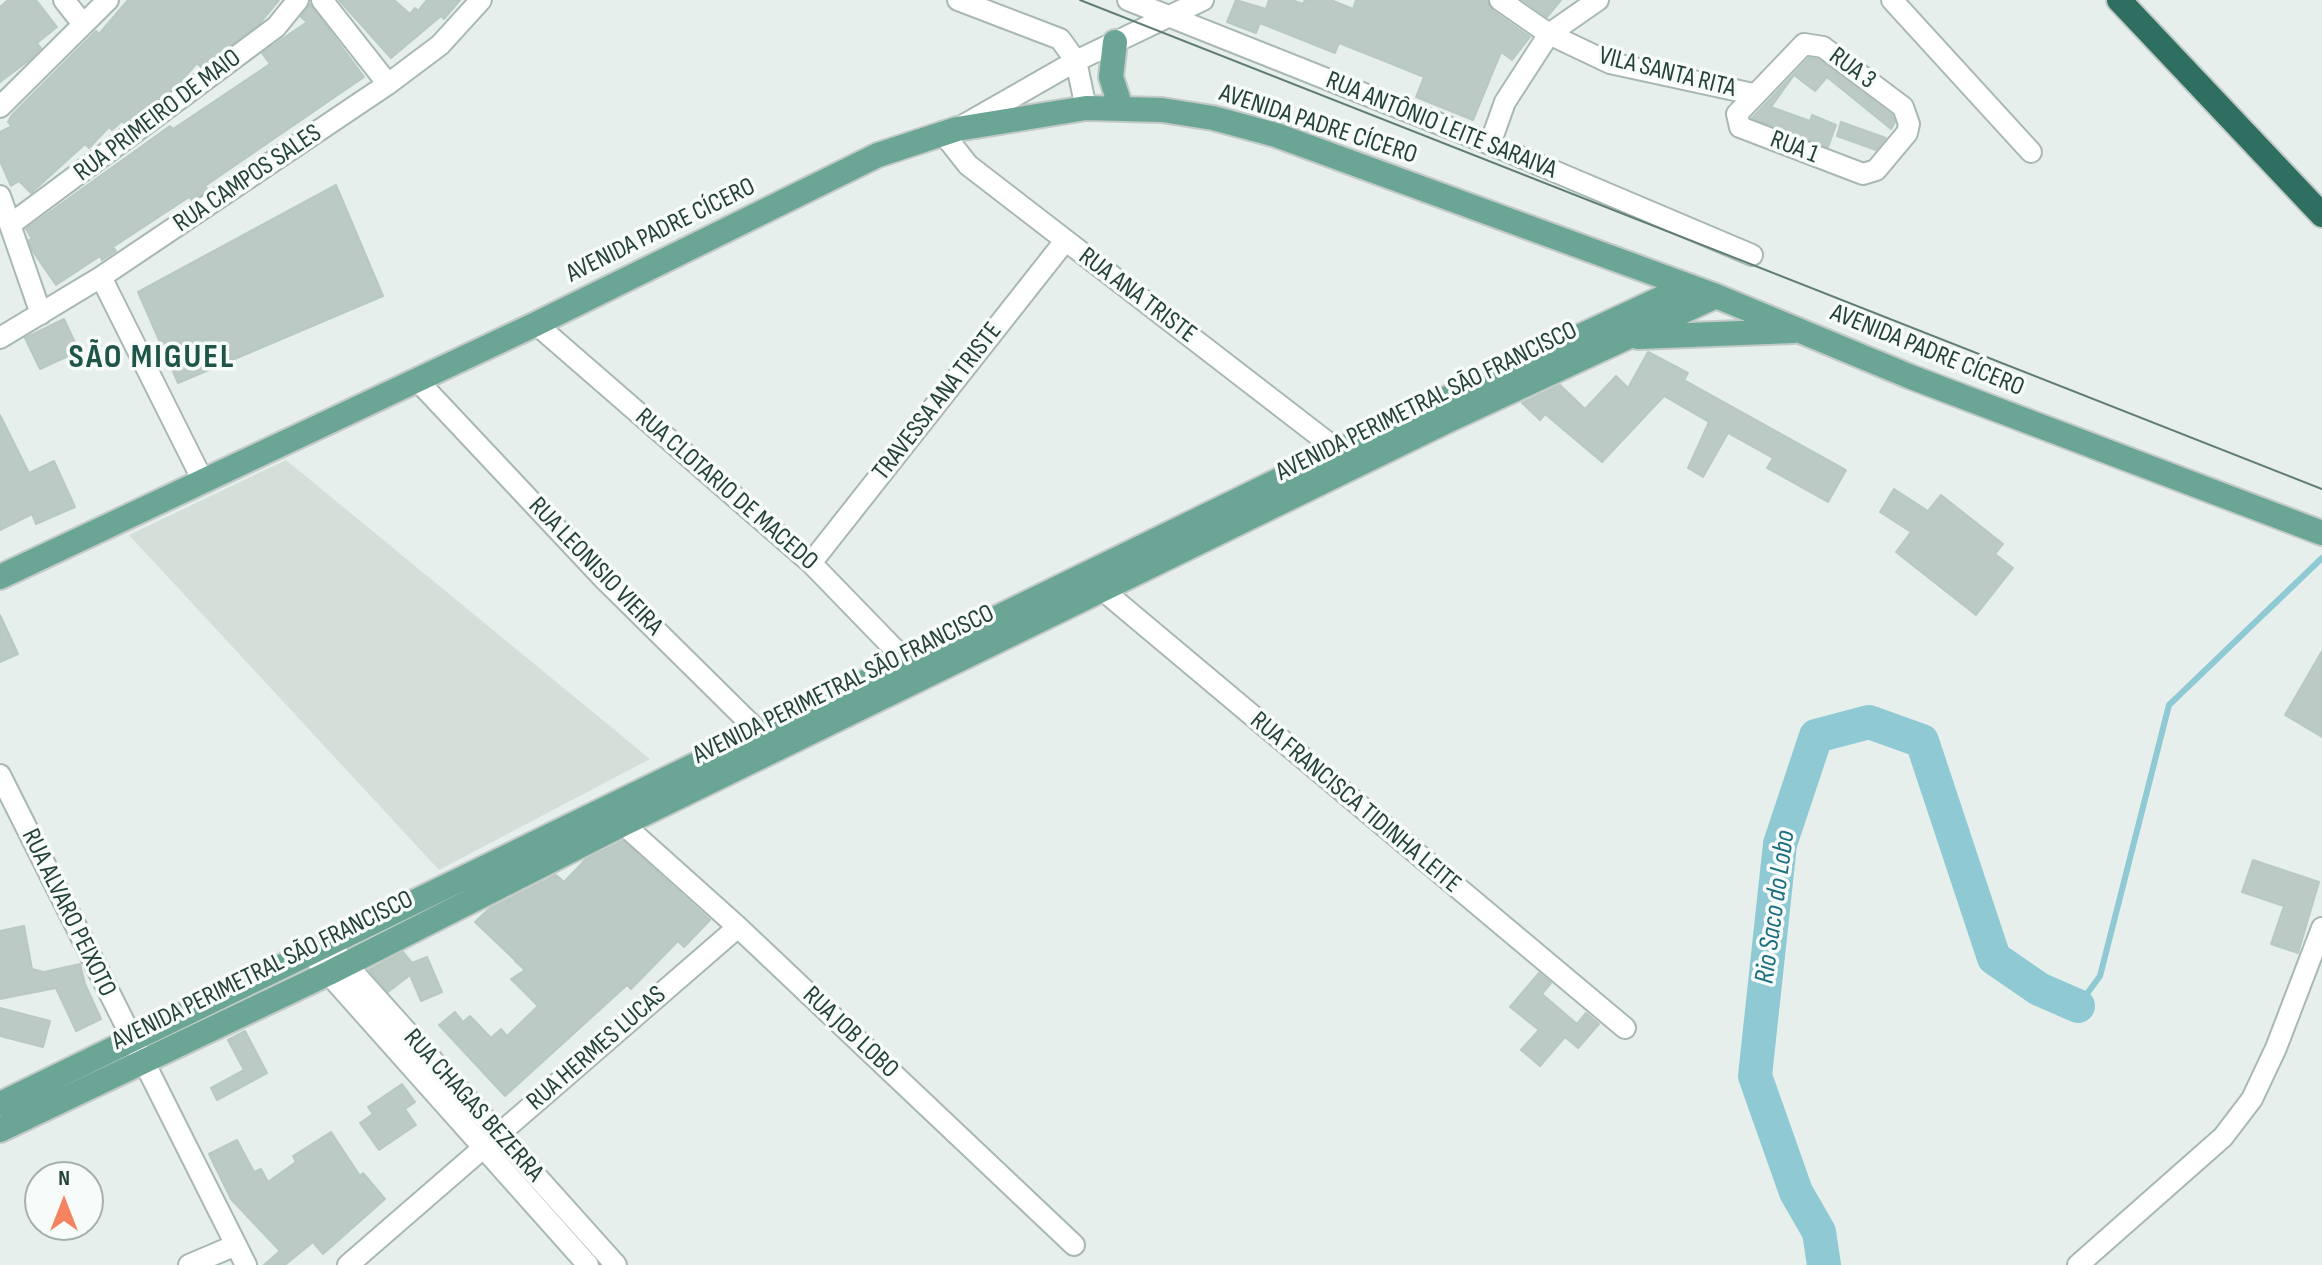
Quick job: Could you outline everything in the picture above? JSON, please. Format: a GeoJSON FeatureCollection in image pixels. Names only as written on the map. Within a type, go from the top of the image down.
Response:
{"type":"FeatureCollection","features":[{"type":"Feature","properties":{"kind":"highway"},"geometry":{"type":"LineString","coordinates":[[2119,0],[2322,215]]}},
{"type":"Feature","properties":{"kind":"main road"},"geometry":{"type":"LineString","coordinates":[[1115,42],[1111,77],[1121,108]]}},
{"type":"Feature","properties":{"kind":"main road","name":"AVENIDA PADRE CÍCERO"},"geometry":{"type":"LineString","coordinates":[[0,577],[736,228],[818,182],[950,130],[1086,108],[1121,108],[1213,118],[1276,135],[1716,296],[1911,377],[2320,532]]}},
{"type":"Feature","properties":{"kind":"main road","name":"AVENIDA PERIMETRAL SÃO FRANCISCO"},"geometry":{"type":"LineString","coordinates":[[0,1130],[137,1051],[1443,412],[1688,286]]}},
{"type":"Feature","properties":{"kind":"main road","name":"AVENIDA PERIMETRAL SÃO FRANCISCO"},"geometry":{"type":"LineString","coordinates":[[329,959],[623,824],[908,663],[1094,583],[1340,452],[1626,338],[1716,296]]}},
{"type":"Feature","properties":{"kind":"main road"},"geometry":{"type":"LineString","coordinates":[[1626,338],[1800,331]]}},
{"type":"Feature","properties":{"kind":"main road","name":"AVENIDA PERIMETRAL SÃO FRANCISCO"},"geometry":{"type":"LineString","coordinates":[[0,1104],[137,1051]]}},
{"type":"Feature","properties":{"kind":"street"},"geometry":{"type":"LineString","coordinates":[[64,0],[83,24]]}},
{"type":"Feature","properties":{"kind":"street"},"geometry":{"type":"LineString","coordinates":[[0,107],[108,0]]}},
{"type":"Feature","properties":{"kind":"street","name":"RUA PRIMEIRO DE MAIO"},"geometry":{"type":"LineString","coordinates":[[11,224],[276,27],[298,0]]}},
{"type":"Feature","properties":{"kind":"street"},"geometry":{"type":"LineString","coordinates":[[322,0],[388,84]]}},
{"type":"Feature","properties":{"kind":"street","name":"RUA CAMPOS SALES"},"geometry":{"type":"LineString","coordinates":[[0,338],[101,277],[388,84],[440,45],[481,0]]}},
{"type":"Feature","properties":{"kind":"street"},"geometry":{"type":"LineString","coordinates":[[958,0],[1060,39],[1076,61],[1086,108]]}},
{"type":"Feature","properties":{"kind":"street","name":"RUA ANTÔNIO LEITE SARAIVA"},"geometry":{"type":"LineString","coordinates":[[1128,0],[1490,144],[1752,255]]}},
{"type":"Feature","properties":{"kind":"street"},"geometry":{"type":"LineString","coordinates":[[950,130],[1076,61],[1203,0]]}},
{"type":"Feature","properties":{"kind":"street","name":"VILA SANTA RITA"},"geometry":{"type":"LineString","coordinates":[[1500,0],[1549,34],[1610,63],[1753,94]]}},
{"type":"Feature","properties":{"kind":"street"},"geometry":{"type":"LineString","coordinates":[[1490,144],[1505,102],[1549,34],[1598,0]]}},
{"type":"Feature","properties":{"kind":"street"},"geometry":{"type":"LineString","coordinates":[[1892,0],[2031,152]]}},
{"type":"Feature","properties":{"kind":"street","name":"RUA 3"},"geometry":{"type":"LineString","coordinates":[[1753,94],[1797,47],[1804,44],[1823,47],[1903,107],[1909,124],[1907,133],[1883,163]]}},
{"type":"Feature","properties":{"kind":"street","name":"RUA 1"},"geometry":{"type":"LineString","coordinates":[[1753,94],[1737,114],[1740,127],[1863,174],[1876,170],[1883,163]]}},
{"type":"Feature","properties":{"kind":"street","name":"RUA ANA TRISTE"},"geometry":{"type":"LineString","coordinates":[[950,130],[968,165],[1340,452]]}},
{"type":"Feature","properties":{"kind":"street"},"geometry":{"type":"LineString","coordinates":[[0,196],[41,314]]}},
{"type":"Feature","properties":{"kind":"street","name":"TRAVESSA ANA TRISTE"},"geometry":{"type":"LineString","coordinates":[[811,563],[1065,241]]}},
{"type":"Feature","properties":{"kind":"street"},"geometry":{"type":"LineString","coordinates":[[101,277],[203,481]]}},
{"type":"Feature","properties":{"kind":"street","name":"RUA CLOTARIO DE MACEDO"},"geometry":{"type":"LineString","coordinates":[[536,324],[811,563],[908,663]]}},
{"type":"Feature","properties":{"kind":"street","name":"RUA LEONISIO VIEIRA"},"geometry":{"type":"LineString","coordinates":[[417,380],[605,580],[770,742]]}},
{"type":"Feature","properties":{"kind":"street","name":"RUA FRANCISCA TIDINHA LEITE"},"geometry":{"type":"LineString","coordinates":[[1094,583],[1625,1028]]}},
{"type":"Feature","properties":{"kind":"street","name":"RUA ALVARO PEIXOTO"},"geometry":{"type":"LineString","coordinates":[[0,775],[246,1265]]}},
{"type":"Feature","properties":{"kind":"street","name":"RUA JOB LOBO"},"geometry":{"type":"LineString","coordinates":[[623,824],[738,927],[1074,1245]]}},
{"type":"Feature","properties":{"kind":"street","name":"RUA HERMES LUCAS"},"geometry":{"type":"LineString","coordinates":[[348,1265],[738,927]]}},
{"type":"Feature","properties":{"kind":"street"},"geometry":{"type":"LineString","coordinates":[[2078,1265],[2223,1137],[2252,1099],[2276,1048],[2322,928]]}},
{"type":"Feature","properties":{"kind":"street","name":"RUA CHAGAS BEZERRA"},"geometry":{"type":"LineString","coordinates":[[329,959],[490,1141],[588,1265]]}},
{"type":"Feature","properties":{"kind":"street","name":"RUA CHAGAS BEZERRA"},"geometry":{"type":"LineString","coordinates":[[490,1141],[616,1265]]}},
{"type":"Feature","properties":{"kind":"street"},"geometry":{"type":"LineString","coordinates":[[189,1265],[236,1245]]}},
{"type":"Feature","properties":{"kind":"shaded area"},"geometry":{"type":"Polygon","coordinates":[[[286,460],[650,759],[439,870],[129,535],[286,460]]]}},
{"type":"Feature","properties":{"kind":"building"},"geometry":{"type":"Polygon","coordinates":[[[8,0],[36,0],[57,27],[37,43],[41,48],[28,61],[0,82],[0,7],[8,0]]]}},
{"type":"Feature","properties":{"kind":"building"},"geometry":{"type":"Polygon","coordinates":[[[128,0],[279,0],[260,23],[201,67],[197,63],[181,81],[124,123],[122,121],[112,130],[109,127],[89,148],[85,144],[31,193],[19,181],[11,186],[0,161],[0,132],[12,126],[8,122],[12,115],[96,31],[99,34],[128,0]]]}},
{"type":"Feature","properties":{"kind":"building"},"geometry":{"type":"Polygon","coordinates":[[[339,0],[394,0],[410,14],[415,8],[418,11],[427,0],[460,0],[444,19],[441,16],[391,58],[339,0]]]}},
{"type":"Feature","properties":{"kind":"building"},"geometry":{"type":"Polygon","coordinates":[[[1236,0],[1266,9],[1269,0],[1292,0],[1303,4],[1305,0],[1331,0],[1353,9],[1356,0],[1487,0],[1493,11],[1530,37],[1512,60],[1501,52],[1473,120],[1416,97],[1424,77],[1387,62],[1339,43],[1335,53],[1260,23],[1256,33],[1227,22],[1236,0]]]}},
{"type":"Feature","properties":{"kind":"building"},"geometry":{"type":"Polygon","coordinates":[[[1523,0],[1561,0],[1547,17],[1523,0]]]}},
{"type":"Feature","properties":{"kind":"building"},"geometry":{"type":"Polygon","coordinates":[[[310,4],[364,77],[205,186],[208,190],[192,200],[189,197],[113,247],[116,251],[102,260],[100,256],[56,285],[32,250],[29,240],[32,239],[26,229],[170,126],[173,129],[270,64],[262,53],[307,22],[301,17],[310,4]]]}},
{"type":"Feature","properties":{"kind":"building"},"geometry":{"type":"Polygon","coordinates":[[[1809,58],[1818,59],[1892,115],[1895,122],[1891,129],[1827,77],[1815,91],[1794,75],[1771,107],[1810,121],[1812,115],[1836,125],[1828,147],[1752,118],[1809,58]]]}},
{"type":"Feature","properties":{"kind":"building"},"geometry":{"type":"Polygon","coordinates":[[[1841,122],[1886,138],[1876,150],[1837,136],[1841,122]]]}},
{"type":"Feature","properties":{"kind":"building"},"geometry":{"type":"Polygon","coordinates":[[[336,185],[383,296],[178,383],[138,292],[336,185]]]}},
{"type":"Feature","properties":{"kind":"building"},"geometry":{"type":"Polygon","coordinates":[[[64,319],[79,351],[40,369],[25,338],[64,319]]]}},
{"type":"Feature","properties":{"kind":"building"},"geometry":{"type":"Polygon","coordinates":[[[1648,352],[1688,373],[1684,380],[1846,470],[1828,502],[1767,468],[1773,458],[1728,433],[1703,477],[1688,468],[1709,422],[1664,396],[1602,462],[1545,414],[1540,420],[1522,403],[1560,385],[1585,409],[1616,376],[1628,388],[1648,352]]]}},
{"type":"Feature","properties":{"kind":"building"},"geometry":{"type":"Polygon","coordinates":[[[0,415],[29,473],[54,461],[75,507],[36,524],[32,514],[0,530],[0,415]]]}},
{"type":"Feature","properties":{"kind":"building"},"geometry":{"type":"Polygon","coordinates":[[[1894,489],[1928,511],[1941,495],[2003,544],[1995,554],[2013,568],[1976,615],[1896,552],[1911,532],[1880,512],[1894,489]]]}},
{"type":"Feature","properties":{"kind":"building"},"geometry":{"type":"Polygon","coordinates":[[[0,615],[18,654],[0,662],[0,615]]]}},
{"type":"Feature","properties":{"kind":"building"},"geometry":{"type":"Polygon","coordinates":[[[2322,651],[2322,737],[2285,715],[2322,651]]]}},
{"type":"Feature","properties":{"kind":"building"},"geometry":{"type":"Polygon","coordinates":[[[623,841],[710,920],[684,947],[678,941],[631,989],[627,985],[505,1096],[439,1025],[455,1012],[463,1022],[470,1016],[491,1038],[501,1029],[507,1036],[538,1006],[511,979],[525,970],[515,961],[518,958],[515,960],[475,922],[489,909],[556,875],[564,882],[586,859],[623,841]]]}},
{"type":"Feature","properties":{"kind":"building"},"geometry":{"type":"Polygon","coordinates":[[[2253,860],[2319,882],[2298,953],[2271,944],[2284,906],[2242,892],[2253,860]]]}},
{"type":"Feature","properties":{"kind":"building"},"geometry":{"type":"Polygon","coordinates":[[[24,926],[32,969],[44,972],[80,964],[85,984],[101,1019],[76,1031],[56,988],[0,999],[0,931],[24,926]]]}},
{"type":"Feature","properties":{"kind":"building"},"geometry":{"type":"Polygon","coordinates":[[[403,952],[412,963],[427,957],[442,992],[421,1001],[410,975],[388,992],[369,970],[403,952]]]}},
{"type":"Feature","properties":{"kind":"building"},"geometry":{"type":"Polygon","coordinates":[[[1539,973],[1551,983],[1542,994],[1577,1024],[1586,1013],[1599,1024],[1578,1048],[1565,1037],[1540,1066],[1521,1050],[1539,1030],[1510,1007],[1539,973]]]}},
{"type":"Feature","properties":{"kind":"building"},"geometry":{"type":"Polygon","coordinates":[[[0,1008],[50,1021],[43,1047],[0,1036],[0,1008]]]}},
{"type":"Feature","properties":{"kind":"building"},"geometry":{"type":"Polygon","coordinates":[[[245,1031],[267,1073],[217,1100],[211,1088],[244,1070],[228,1040],[245,1031]]]}},
{"type":"Feature","properties":{"kind":"building"},"geometry":{"type":"Polygon","coordinates":[[[402,1084],[415,1102],[405,1109],[416,1125],[379,1150],[360,1123],[373,1114],[368,1107],[402,1084]]]}},
{"type":"Feature","properties":{"kind":"building"},"geometry":{"type":"Polygon","coordinates":[[[331,1132],[360,1176],[363,1173],[385,1199],[323,1254],[313,1242],[285,1265],[264,1265],[280,1251],[231,1199],[209,1154],[237,1140],[254,1172],[261,1169],[268,1182],[296,1162],[293,1156],[331,1132]]]}},
{"type":"Feature","properties":{"kind":"waterway"},"geometry":{"type":"LineString","coordinates":[[2078,1006],[2100,976],[2169,705],[2322,558]]}},
{"type":"Feature","properties":{"kind":"waterway","name":"Rio Saco do Lobo"},"geometry":{"type":"LineString","coordinates":[[1824,1265],[1819,1232],[1796,1192],[1755,1076],[1780,844],[1816,736],[1869,722],[1922,741],[1994,958],[2039,989],[2078,1006]]}},
{"type":"Feature","properties":{"kind":"tram line"},"geometry":{"type":"LineString","coordinates":[[1080,0],[2322,489]]}},
{"type":"Feature","properties":{"kind":"district","name":"SÃO MIGUEL"},"geometry":{"type":"Point","coordinates":[152,358]}}]}
